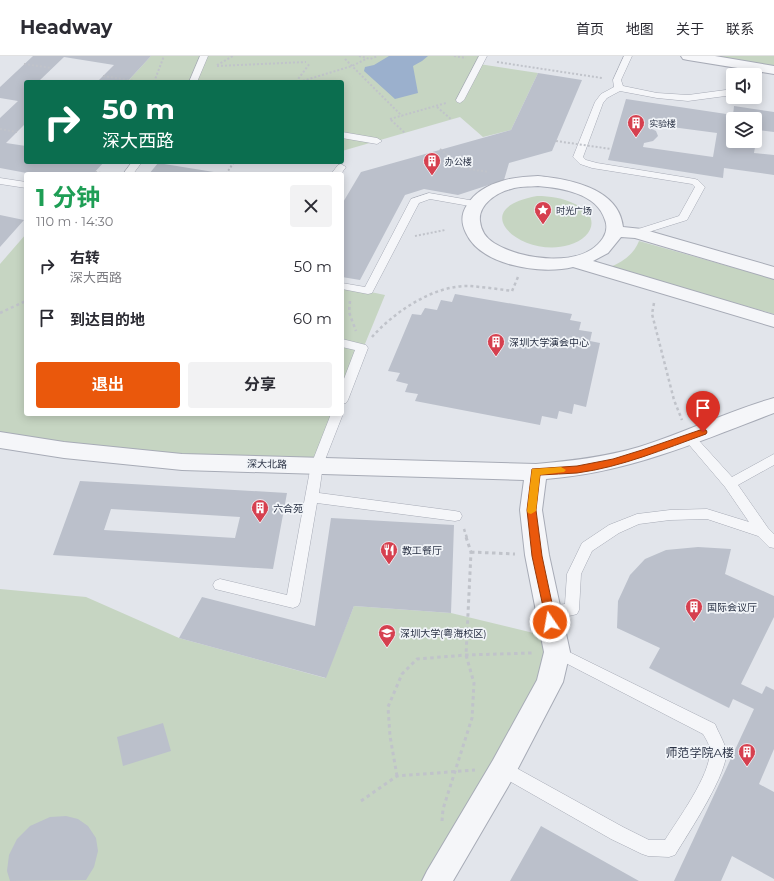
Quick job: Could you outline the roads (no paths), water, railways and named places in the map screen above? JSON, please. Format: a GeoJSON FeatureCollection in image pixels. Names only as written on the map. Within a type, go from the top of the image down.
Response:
{"type":"FeatureCollection","features":[{"type":"Feature","properties":{"kind":"street"},"geometry":{"type":"LineString","coordinates":[[688,56],[737,68]]}},
{"type":"Feature","properties":{"kind":"street"},"geometry":{"type":"LineString","coordinates":[[762,70],[774,70]]}},
{"type":"Feature","properties":{"kind":"street"},"geometry":{"type":"LineString","coordinates":[[522,182],[554,182],[582,190],[604,204],[611,212],[615,222],[615,231],[612,238],[604,248],[591,256],[575,262],[542,264],[517,260],[495,251],[476,236],[470,220],[471,211],[475,204],[483,196],[494,189],[522,182]]}},
{"type":"Feature","properties":{"kind":"street"},"geometry":{"type":"LineString","coordinates":[[615,231],[636,233],[774,273]]}},
{"type":"Feature","properties":{"kind":"street"},"geometry":{"type":"LineString","coordinates":[[575,262],[774,321]]}},
{"type":"Feature","properties":{"kind":"street","name":"深大北路"},"geometry":{"type":"LineString","coordinates":[[0,440],[64,450],[182,462],[536,472],[577,469],[613,462],[689,437],[774,405]]}},
{"type":"Feature","properties":{"kind":"street"},"geometry":{"type":"LineString","coordinates":[[437,881],[503,769],[550,682],[557,652],[537,556],[531,510],[536,472]]}},
{"type":"Feature","properties":{"kind":"lane"},"geometry":{"type":"LineString","coordinates":[[194,80],[204,56]]}},
{"type":"Feature","properties":{"kind":"lane"},"geometry":{"type":"LineString","coordinates":[[628,56],[618,84],[598,102],[578,157],[583,162],[595,166],[695,182],[700,187],[683,218],[636,233]]}},
{"type":"Feature","properties":{"kind":"lane"},"geometry":{"type":"LineString","coordinates":[[460,100],[482,58]]}},
{"type":"Feature","properties":{"kind":"lane"},"geometry":{"type":"LineString","coordinates":[[618,84],[628,91],[682,98],[696,98],[726,93]]}},
{"type":"Feature","properties":{"kind":"lane"},"geometry":{"type":"LineString","coordinates":[[344,135],[377,141]]}},
{"type":"Feature","properties":{"kind":"lane"},"geometry":{"type":"LineString","coordinates":[[0,181],[24,185]]}},
{"type":"Feature","properties":{"kind":"lane"},"geometry":{"type":"LineString","coordinates":[[344,286],[368,291],[415,201],[429,196],[475,204]]}},
{"type":"Feature","properties":{"kind":"lane"},"geometry":{"type":"LineString","coordinates":[[344,344],[362,348],[344,395]]}},
{"type":"Feature","properties":{"kind":"lane"},"geometry":{"type":"LineString","coordinates":[[220,585],[293,602],[316,465],[335,416]]}},
{"type":"Feature","properties":{"kind":"lane"},"geometry":{"type":"LineString","coordinates":[[689,437],[730,484],[763,532],[774,543]]}},
{"type":"Feature","properties":{"kind":"lane"},"geometry":{"type":"LineString","coordinates":[[730,484],[774,459]]}},
{"type":"Feature","properties":{"kind":"lane"},"geometry":{"type":"LineString","coordinates":[[311,497],[455,516]]}},
{"type":"Feature","properties":{"kind":"lane"},"geometry":{"type":"LineString","coordinates":[[548,611],[572,610],[574,574],[587,547],[614,529],[637,520],[670,515],[707,514],[763,532]]}},
{"type":"Feature","properties":{"kind":"lane"},"geometry":{"type":"LineString","coordinates":[[503,769],[617,833],[648,848],[669,849],[697,803],[711,775],[718,751],[709,729],[557,652]]}},
{"type":"Feature","properties":{"kind":"water"},"geometry":{"type":"Polygon","coordinates":[[[389,56],[428,56],[413,66],[418,93],[395,99],[364,71],[365,67],[374,65],[389,56]]]}},
{"type":"Feature","properties":{"kind":"place","name":"实验楼"},"geometry":{"type":"Point","coordinates":[636,138]}},
{"type":"Feature","properties":{"kind":"place","name":"办公楼"},"geometry":{"type":"Point","coordinates":[432,176]}},
{"type":"Feature","properties":{"kind":"place","name":"时光广场"},"geometry":{"type":"Point","coordinates":[543,225]}},
{"type":"Feature","properties":{"kind":"place","name":"深圳大学演会中心"},"geometry":{"type":"Point","coordinates":[496,357]}},
{"type":"Feature","properties":{"kind":"place","name":"六合苑"},"geometry":{"type":"Point","coordinates":[260,523]}},
{"type":"Feature","properties":{"kind":"place","name":"教工餐厅"},"geometry":{"type":"Point","coordinates":[389,565]}},
{"type":"Feature","properties":{"kind":"place","name":"国际会议厅"},"geometry":{"type":"Point","coordinates":[694,622]}},
{"type":"Feature","properties":{"kind":"place","name":"深圳大学(粤海校区)"},"geometry":{"type":"Point","coordinates":[387,648]}},
{"type":"Feature","properties":{"kind":"place","name":"师范学院A楼"},"geometry":{"type":"Point","coordinates":[747,767]}}]}
